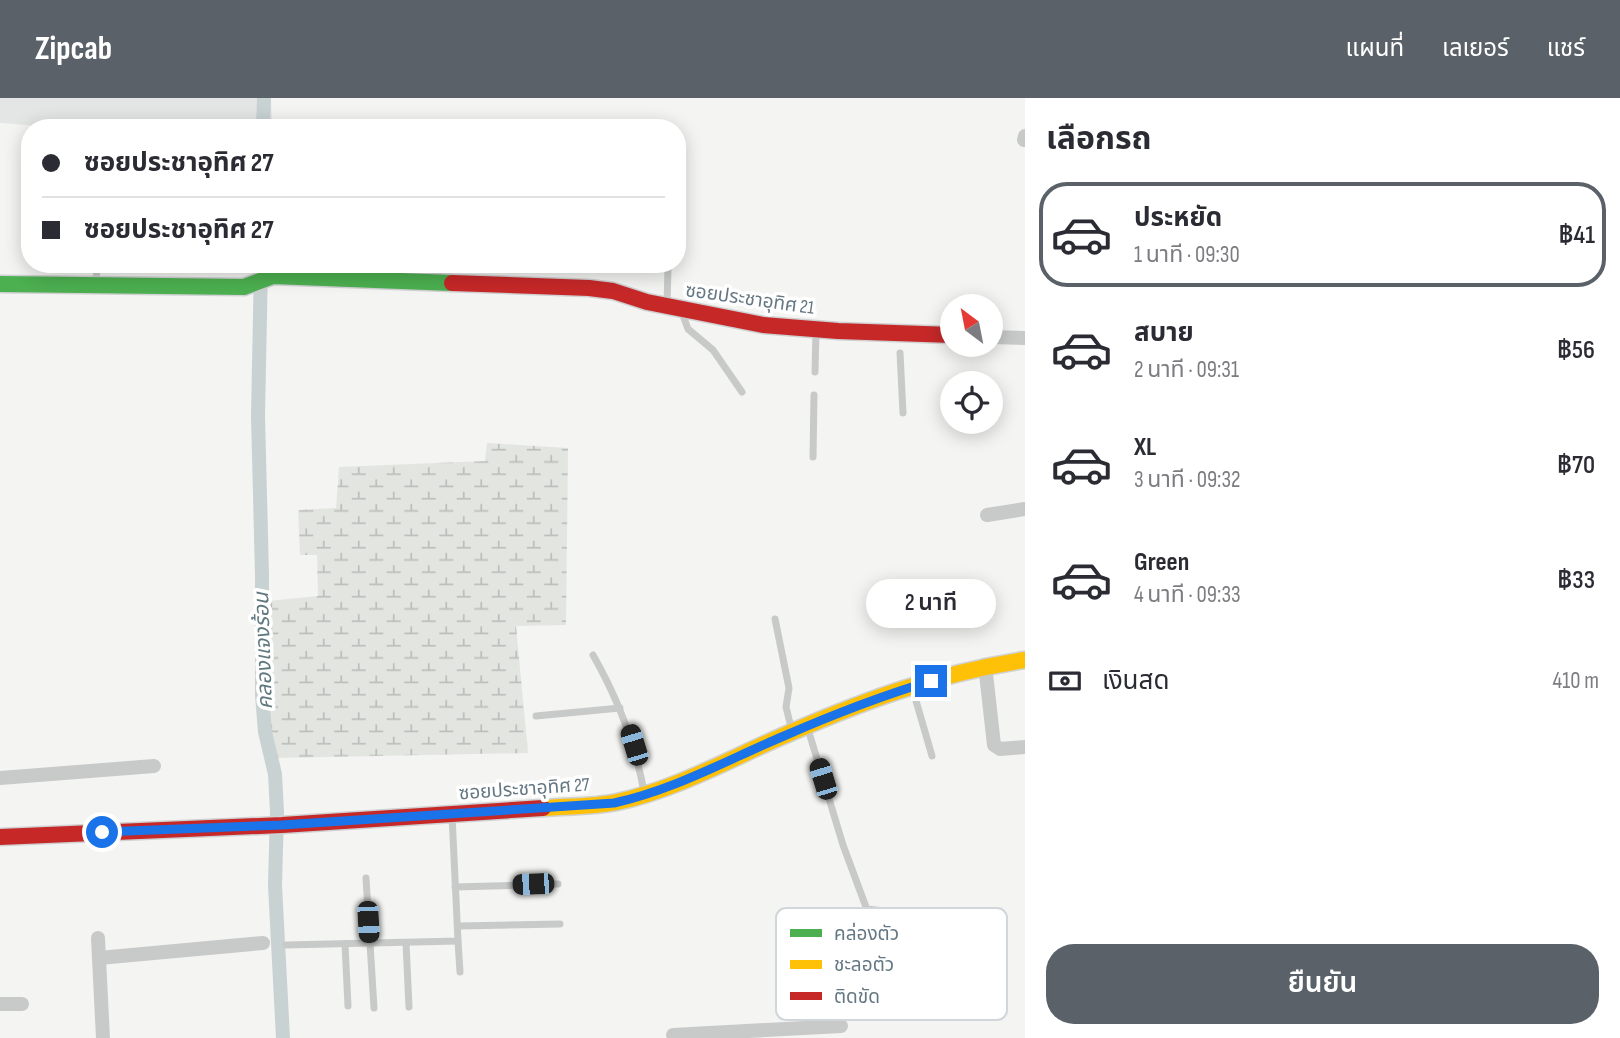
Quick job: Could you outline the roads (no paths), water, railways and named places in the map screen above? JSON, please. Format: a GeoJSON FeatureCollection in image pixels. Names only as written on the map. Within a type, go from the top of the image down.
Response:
{"type":"FeatureCollection","features":[{"type":"Feature","properties":{"kind":"street","name":"ซอยประชาอุทิศ 21"},"geometry":{"type":"LineString","coordinates":[[0,284],[244,287],[273,276],[304,273]]}},
{"type":"Feature","properties":{"kind":"street","name":"ซอยประชาอุทิศ 21"},"geometry":{"type":"LineString","coordinates":[[355,273],[589,288],[763,325],[899,338],[940,336]]}},
{"type":"Feature","properties":{"kind":"street"},"geometry":{"type":"LineString","coordinates":[[1003,337],[1025,338]]}},
{"type":"Feature","properties":{"kind":"street"},"geometry":{"type":"LineString","coordinates":[[987,515],[1025,509]]}},
{"type":"Feature","properties":{"kind":"street","name":"ซอยประชาอุทิศ 27"},"geometry":{"type":"LineString","coordinates":[[0,836],[277,825],[614,803],[645,797],[799,729],[912,687],[985,665],[1025,660]]}},
{"type":"Feature","properties":{"kind":"street"},"geometry":{"type":"LineString","coordinates":[[985,665],[995,745],[1000,749],[1025,747]]}},
{"type":"Feature","properties":{"kind":"street"},"geometry":{"type":"LineString","coordinates":[[0,778],[154,766]]}},
{"type":"Feature","properties":{"kind":"street"},"geometry":{"type":"LineString","coordinates":[[98,938],[103,1038]]}},
{"type":"Feature","properties":{"kind":"street"},"geometry":{"type":"LineString","coordinates":[[99,958],[263,943]]}},
{"type":"Feature","properties":{"kind":"street"},"geometry":{"type":"LineString","coordinates":[[0,1004],[22,1004]]}},
{"type":"Feature","properties":{"kind":"street"},"geometry":{"type":"LineString","coordinates":[[673,1035],[752,1034],[841,1026]]}},
{"type":"Feature","properties":{"kind":"lane"},"geometry":{"type":"LineString","coordinates":[[95,285],[97,273]]}},
{"type":"Feature","properties":{"kind":"lane"},"geometry":{"type":"LineString","coordinates":[[669,273],[674,308],[688,329],[724,363],[742,392]]}},
{"type":"Feature","properties":{"kind":"lane"},"geometry":{"type":"LineString","coordinates":[[815,372],[816,329]]}},
{"type":"Feature","properties":{"kind":"lane"},"geometry":{"type":"LineString","coordinates":[[900,353],[903,413]]}},
{"type":"Feature","properties":{"kind":"lane"},"geometry":{"type":"LineString","coordinates":[[813,457],[814,395]]}},
{"type":"Feature","properties":{"kind":"lane"},"geometry":{"type":"LineString","coordinates":[[775,619],[789,688],[786,708],[799,729],[867,908]]}},
{"type":"Feature","properties":{"kind":"lane"},"geometry":{"type":"LineString","coordinates":[[593,655],[620,708],[638,761],[645,797]]}},
{"type":"Feature","properties":{"kind":"lane"},"geometry":{"type":"LineString","coordinates":[[912,687],[932,755]]}},
{"type":"Feature","properties":{"kind":"lane"},"geometry":{"type":"LineString","coordinates":[[537,716],[620,708]]}},
{"type":"Feature","properties":{"kind":"lane"},"geometry":{"type":"LineString","coordinates":[[452,814],[460,972]]}},
{"type":"Feature","properties":{"kind":"lane"},"geometry":{"type":"LineString","coordinates":[[366,878],[374,1008]]}},
{"type":"Feature","properties":{"kind":"lane"},"geometry":{"type":"LineString","coordinates":[[456,887],[558,884]]}},
{"type":"Feature","properties":{"kind":"lane"},"geometry":{"type":"LineString","coordinates":[[458,926],[561,923]]}},
{"type":"Feature","properties":{"kind":"lane"},"geometry":{"type":"LineString","coordinates":[[286,945],[458,941]]}},
{"type":"Feature","properties":{"kind":"lane"},"geometry":{"type":"LineString","coordinates":[[406,943],[409,1007]]}},
{"type":"Feature","properties":{"kind":"lane"},"geometry":{"type":"LineString","coordinates":[[345,944],[348,1006]]}},
{"type":"Feature","properties":{"kind":"waterway","name":"คลองแจงร้อน"},"geometry":{"type":"LineString","coordinates":[[263,119],[264,98]]}},
{"type":"Feature","properties":{"kind":"waterway","name":"คลองแจงร้อน"},"geometry":{"type":"LineString","coordinates":[[261,273],[258,416],[262,695],[265,732],[275,774],[275,885],[283,1038]]}}]}
